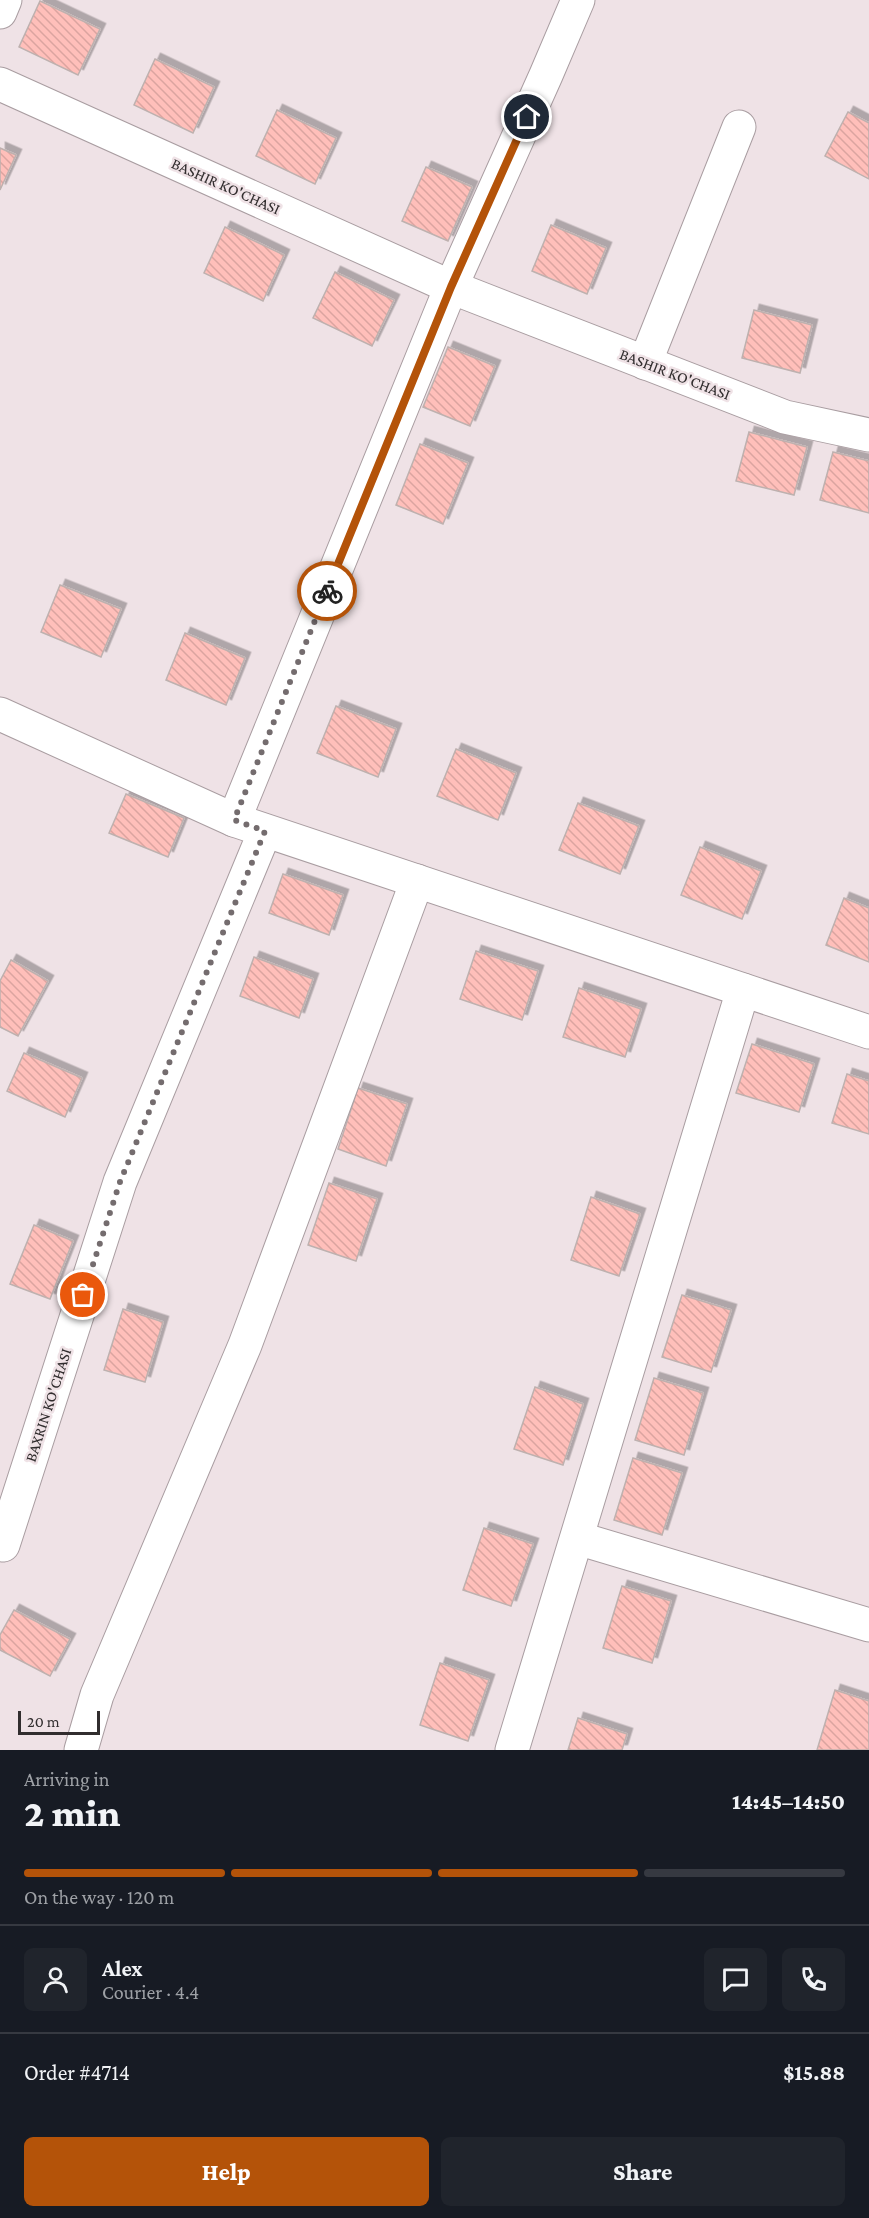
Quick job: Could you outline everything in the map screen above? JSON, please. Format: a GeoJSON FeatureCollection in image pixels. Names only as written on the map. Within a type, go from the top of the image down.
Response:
{"type":"FeatureCollection","features":[{"type":"Feature","properties":{"kind":"street"},"geometry":{"type":"LineString","coordinates":[[0,12],[5,0]]}},
{"type":"Feature","properties":{"kind":"street"},"geometry":{"type":"LineString","coordinates":[[234,820],[451,287],[578,0]]}},
{"type":"Feature","properties":{"kind":"street","name":"BASHIR KO'CHASI"},"geometry":{"type":"LineString","coordinates":[[0,84],[451,287],[785,417],[869,435]]}},
{"type":"Feature","properties":{"kind":"street"},"geometry":{"type":"LineString","coordinates":[[645,363],[739,127]]}},
{"type":"Feature","properties":{"kind":"street"},"geometry":{"type":"LineString","coordinates":[[0,714],[234,820],[869,1032]]}},
{"type":"Feature","properties":{"kind":"street","name":"BAXRIN KO'CHASI"},"geometry":{"type":"LineString","coordinates":[[3,1545],[120,1182],[265,831]]}},
{"type":"Feature","properties":{"kind":"street"},"geometry":{"type":"LineString","coordinates":[[81,1750],[97,1695],[245,1345],[417,881]]}},
{"type":"Feature","properties":{"kind":"street"},"geometry":{"type":"LineString","coordinates":[[512,1750],[743,990]]}},
{"type":"Feature","properties":{"kind":"street"},"geometry":{"type":"LineString","coordinates":[[578,1538],[869,1625]]}},
{"type":"Feature","properties":{"kind":"building"},"geometry":{"type":"Polygon","coordinates":[[[40,1],[100,29],[78,75],[19,47],[40,1]]]}},
{"type":"Feature","properties":{"kind":"building"},"geometry":{"type":"Polygon","coordinates":[[[155,59],[214,87],[193,133],[134,105],[155,59]]]}},
{"type":"Feature","properties":{"kind":"building"},"geometry":{"type":"Polygon","coordinates":[[[277,110],[336,138],[315,184],[256,156],[277,110]]]}},
{"type":"Feature","properties":{"kind":"building"},"geometry":{"type":"Polygon","coordinates":[[[848,112],[869,123],[869,179],[825,156],[848,112]]]}},
{"type":"Feature","properties":{"kind":"building"},"geometry":{"type":"Polygon","coordinates":[[[0,148],[16,155],[0,190],[0,148]]]}},
{"type":"Feature","properties":{"kind":"building"},"geometry":{"type":"Polygon","coordinates":[[[426,167],[472,187],[448,241],[402,221],[426,167]]]}},
{"type":"Feature","properties":{"kind":"building"},"geometry":{"type":"Polygon","coordinates":[[[551,225],[606,248],[587,294],[532,271],[551,225]]]}},
{"type":"Feature","properties":{"kind":"building"},"geometry":{"type":"Polygon","coordinates":[[[225,227],[284,255],[263,301],[204,273],[225,227]]]}},
{"type":"Feature","properties":{"kind":"building"},"geometry":{"type":"Polygon","coordinates":[[[335,272],[394,300],[372,346],[313,318],[335,272]]]}},
{"type":"Feature","properties":{"kind":"building"},"geometry":{"type":"Polygon","coordinates":[[[754,310],[812,325],[800,373],[742,358],[754,310]]]}},
{"type":"Feature","properties":{"kind":"building"},"geometry":{"type":"Polygon","coordinates":[[[448,347],[495,366],[470,426],[423,407],[448,347]]]}},
{"type":"Feature","properties":{"kind":"building"},"geometry":{"type":"Polygon","coordinates":[[[749,432],[807,447],[794,495],[736,481],[749,432]]]}},
{"type":"Feature","properties":{"kind":"building"},"geometry":{"type":"Polygon","coordinates":[[[420,444],[468,463],[443,524],[396,505],[420,444]]]}},
{"type":"Feature","properties":{"kind":"building"},"geometry":{"type":"Polygon","coordinates":[[[833,452],[869,461],[869,513],[820,500],[833,452]]]}},
{"type":"Feature","properties":{"kind":"building"},"geometry":{"type":"Polygon","coordinates":[[[60,585],[121,609],[101,657],[41,632],[60,585]]]}},
{"type":"Feature","properties":{"kind":"building"},"geometry":{"type":"Polygon","coordinates":[[[185,633],[245,658],[226,705],[166,680],[185,633]]]}},
{"type":"Feature","properties":{"kind":"building"},"geometry":{"type":"Polygon","coordinates":[[[336,706],[396,729],[378,777],[317,753],[336,706]]]}},
{"type":"Feature","properties":{"kind":"building"},"geometry":{"type":"Polygon","coordinates":[[[456,749],[516,773],[498,820],[437,796],[456,749]]]}},
{"type":"Feature","properties":{"kind":"building"},"geometry":{"type":"Polygon","coordinates":[[[126,794],[184,818],[168,857],[109,833],[126,794]]]}},
{"type":"Feature","properties":{"kind":"building"},"geometry":{"type":"Polygon","coordinates":[[[578,803],[639,826],[620,874],[559,850],[578,803]]]}},
{"type":"Feature","properties":{"kind":"building"},"geometry":{"type":"Polygon","coordinates":[[[700,847],[761,871],[742,919],[681,895],[700,847]]]}},
{"type":"Feature","properties":{"kind":"building"},"geometry":{"type":"Polygon","coordinates":[[[283,874],[343,895],[329,935],[269,913],[283,874]]]}},
{"type":"Feature","properties":{"kind":"building"},"geometry":{"type":"Polygon","coordinates":[[[844,898],[869,908],[869,962],[826,945],[844,898]]]}},
{"type":"Feature","properties":{"kind":"building"},"geometry":{"type":"Polygon","coordinates":[[[476,951],[538,971],[522,1020],[460,999],[476,951]]]}},
{"type":"Feature","properties":{"kind":"building"},"geometry":{"type":"Polygon","coordinates":[[[254,957],[313,979],[299,1018],[240,996],[254,957]]]}},
{"type":"Feature","properties":{"kind":"building"},"geometry":{"type":"Polygon","coordinates":[[[11,960],[48,981],[18,1036],[0,1027],[0,981],[11,960]]]}},
{"type":"Feature","properties":{"kind":"building"},"geometry":{"type":"Polygon","coordinates":[[[579,988],[641,1009],[625,1057],[563,1037],[579,988]]]}},
{"type":"Feature","properties":{"kind":"building"},"geometry":{"type":"Polygon","coordinates":[[[752,1044],[814,1064],[799,1112],[736,1093],[752,1044]]]}},
{"type":"Feature","properties":{"kind":"building"},"geometry":{"type":"Polygon","coordinates":[[[24,1053],[82,1078],[65,1117],[7,1091],[24,1053]]]}},
{"type":"Feature","properties":{"kind":"building"},"geometry":{"type":"Polygon","coordinates":[[[847,1074],[869,1081],[869,1134],[832,1123],[847,1074]]]}},
{"type":"Feature","properties":{"kind":"building"},"geometry":{"type":"Polygon","coordinates":[[[358,1088],[407,1104],[386,1166],[338,1149],[358,1088]]]}},
{"type":"Feature","properties":{"kind":"building"},"geometry":{"type":"Polygon","coordinates":[[[329,1183],[377,1199],[356,1261],[308,1245],[329,1183]]]}},
{"type":"Feature","properties":{"kind":"building"},"geometry":{"type":"Polygon","coordinates":[[[591,1197],[640,1214],[619,1276],[571,1260],[591,1197]]]}},
{"type":"Feature","properties":{"kind":"building"},"geometry":{"type":"Polygon","coordinates":[[[34,1225],[73,1241],[50,1299],[10,1284],[34,1225]]]}},
{"type":"Feature","properties":{"kind":"building"},"geometry":{"type":"Polygon","coordinates":[[[682,1295],[731,1310],[711,1372],[662,1357],[682,1295]]]}},
{"type":"Feature","properties":{"kind":"building"},"geometry":{"type":"Polygon","coordinates":[[[123,1309],[163,1322],[145,1382],[104,1370],[123,1309]]]}},
{"type":"Feature","properties":{"kind":"building"},"geometry":{"type":"Polygon","coordinates":[[[654,1378],[703,1393],[684,1455],[635,1440],[654,1378]]]}},
{"type":"Feature","properties":{"kind":"building"},"geometry":{"type":"Polygon","coordinates":[[[535,1387],[583,1404],[563,1465],[514,1449],[535,1387]]]}},
{"type":"Feature","properties":{"kind":"building"},"geometry":{"type":"Polygon","coordinates":[[[633,1458],[682,1473],[662,1535],[614,1520],[633,1458]]]}},
{"type":"Feature","properties":{"kind":"building"},"geometry":{"type":"Polygon","coordinates":[[[484,1528],[533,1544],[511,1606],[463,1590],[484,1528]]]}},
{"type":"Feature","properties":{"kind":"building"},"geometry":{"type":"Polygon","coordinates":[[[622,1586],[671,1601],[652,1663],[603,1648],[622,1586]]]}},
{"type":"Feature","properties":{"kind":"building"},"geometry":{"type":"Polygon","coordinates":[[[14,1610],[70,1639],[50,1676],[0,1650],[0,1635],[14,1610]]]}},
{"type":"Feature","properties":{"kind":"building"},"geometry":{"type":"Polygon","coordinates":[[[440,1663],[489,1680],[468,1741],[420,1725],[440,1663]]]}},
{"type":"Feature","properties":{"kind":"building"},"geometry":{"type":"Polygon","coordinates":[[[835,1690],[869,1701],[869,1750],[817,1750],[835,1690]]]}},
{"type":"Feature","properties":{"kind":"building"},"geometry":{"type":"Polygon","coordinates":[[[578,1718],[627,1734],[622,1750],[568,1750],[578,1718]]]}},
{"type":"Feature","properties":{"kind":"way so far"},"geometry":{"type":"LineString","coordinates":[[83,1295],[120,1182],[265,831],[234,820],[327,591]]}},
{"type":"Feature","properties":{"kind":"route"},"geometry":{"type":"LineString","coordinates":[[327,591],[451,287],[527,117]]}}]}
